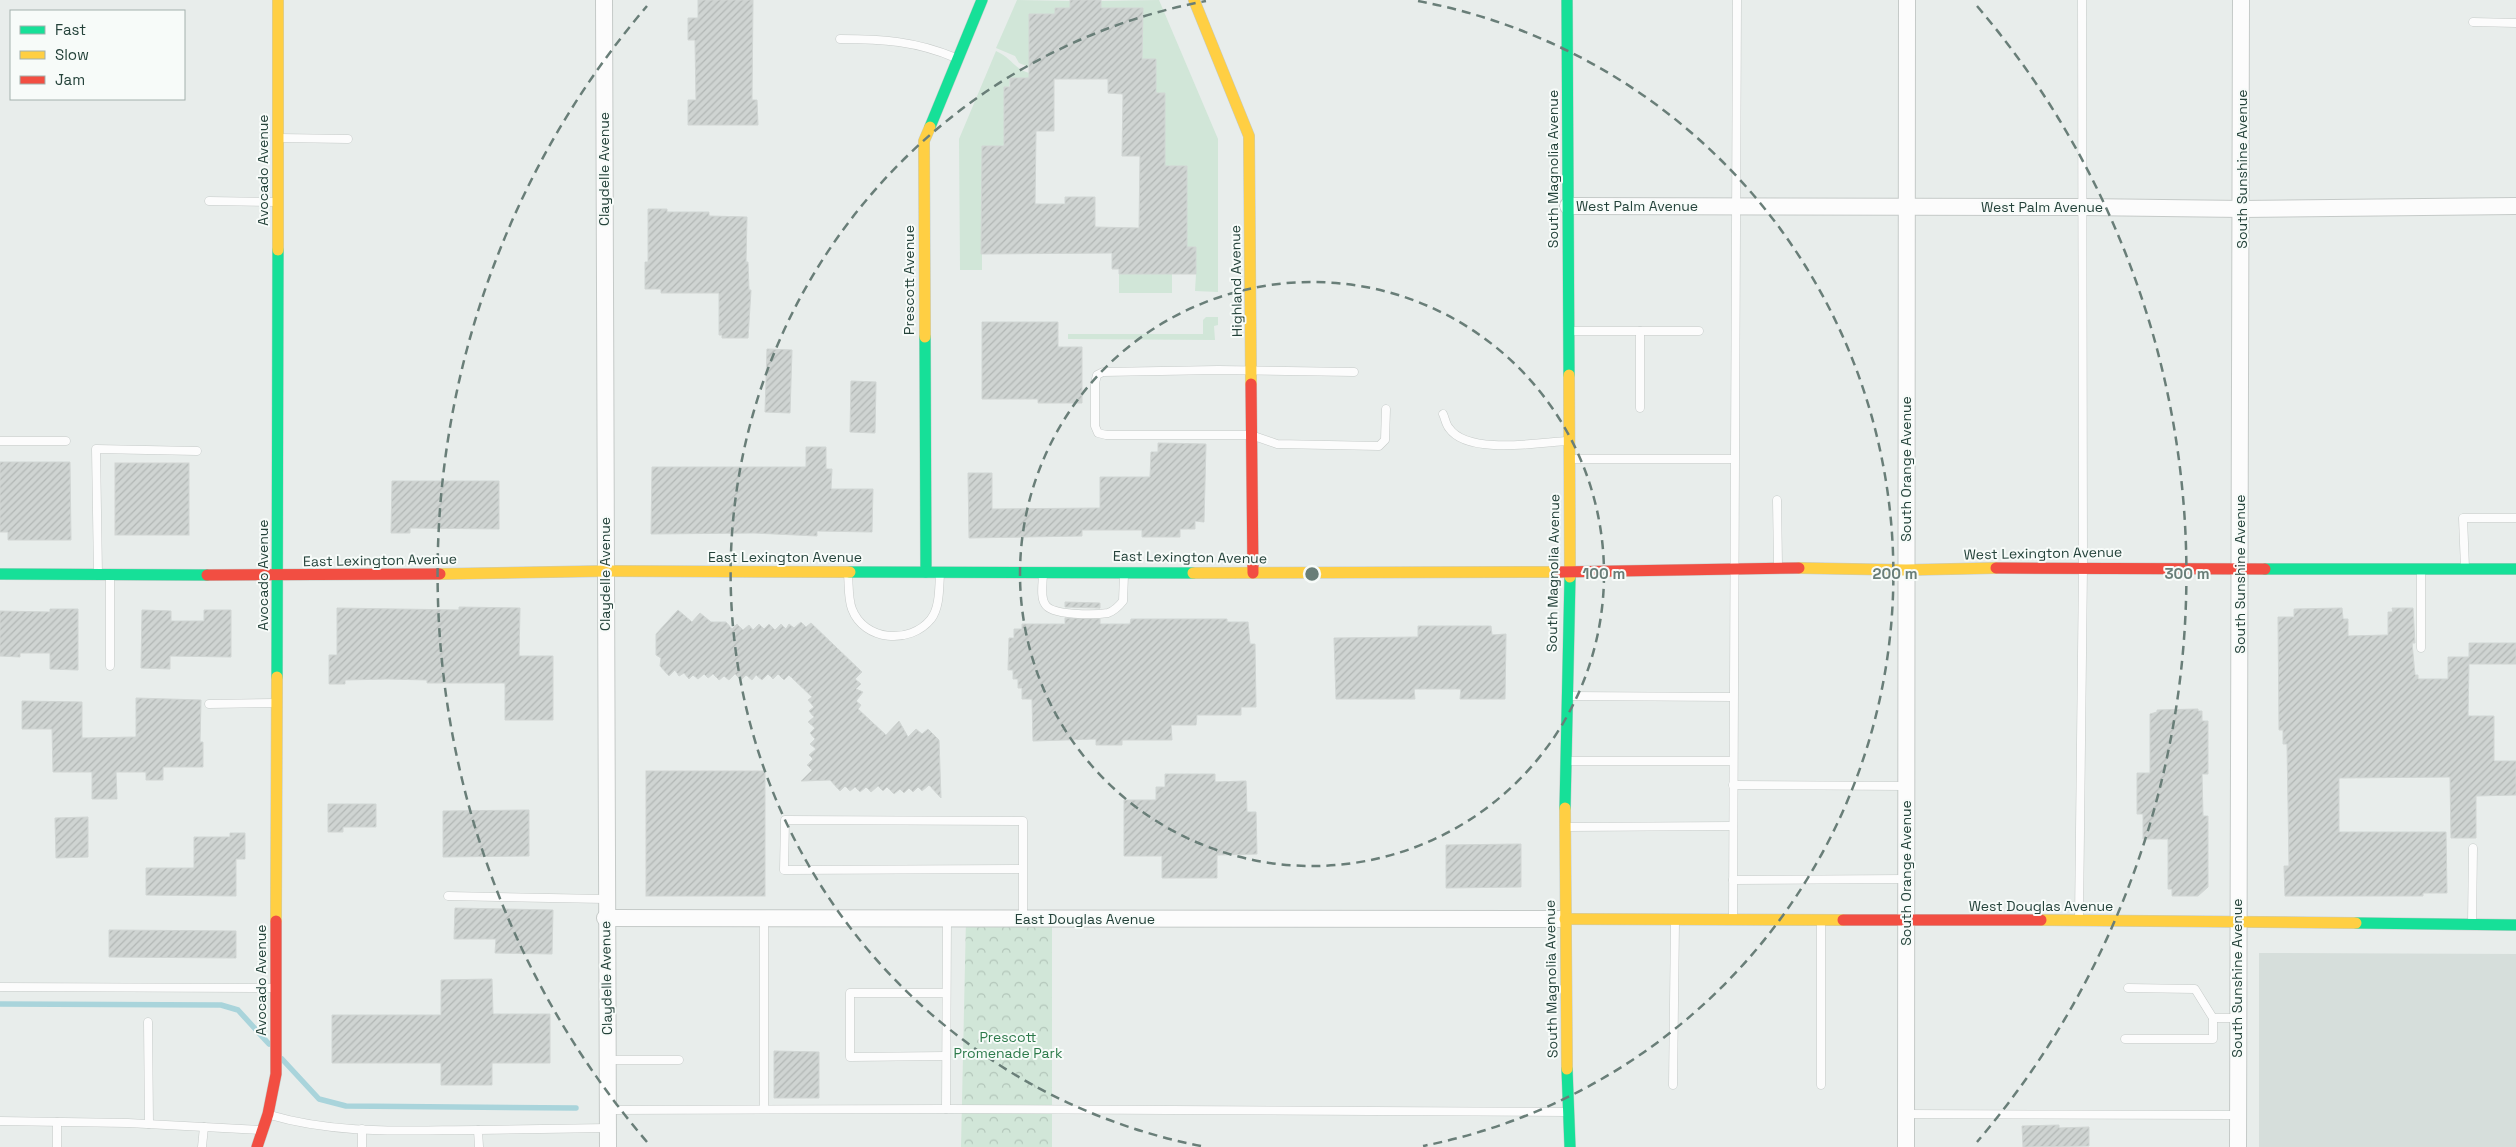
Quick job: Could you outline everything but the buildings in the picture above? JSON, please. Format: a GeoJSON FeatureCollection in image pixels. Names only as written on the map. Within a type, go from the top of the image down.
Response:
{"type":"FeatureCollection","features":[{"type":"Feature","properties":{"kind":"street","name":"Avocado Avenue"},"geometry":{"type":"LineString","coordinates":[[257,1147],[268,1114],[276,1074],[278,0]]}},
{"type":"Feature","properties":{"kind":"street","name":"Claydelle Avenue"},"geometry":{"type":"LineString","coordinates":[[604,0],[605,524],[607,572],[605,602],[605,918],[608,1147]]}},
{"type":"Feature","properties":{"kind":"street","name":"Prescott Avenue"},"geometry":{"type":"LineString","coordinates":[[926,572],[924,141],[982,0]]}},
{"type":"Feature","properties":{"kind":"street","name":"Highland Avenue"},"geometry":{"type":"LineString","coordinates":[[1194,0],[1249,136],[1253,370],[1251,435],[1253,573]]}},
{"type":"Feature","properties":{"kind":"street","name":"South Magnolia Avenue"},"geometry":{"type":"LineString","coordinates":[[1567,0],[1570,572],[1564,827],[1570,1147]]}},
{"type":"Feature","properties":{"kind":"street","name":"South Orange Avenue"},"geometry":{"type":"LineString","coordinates":[[1906,1147],[1907,0]]}},
{"type":"Feature","properties":{"kind":"street","name":"South Sunshine Avenue"},"geometry":{"type":"LineString","coordinates":[[2238,1147],[2237,921],[2242,209],[2241,0]]}},
{"type":"Feature","properties":{"kind":"street","name":"West Palm Avenue"},"geometry":{"type":"LineString","coordinates":[[1568,206],[1908,206],[2242,209],[2516,206]]}},
{"type":"Feature","properties":{"kind":"street","name":"West Lexington Avenue"},"geometry":{"type":"LineString","coordinates":[[1570,572],[1778,567],[1906,570],[2083,567],[2240,569],[2516,568]]}},
{"type":"Feature","properties":{"kind":"street","name":"East Lexington Avenue"},"geometry":{"type":"LineString","coordinates":[[0,574],[276,576],[607,572],[1570,572]]}},
{"type":"Feature","properties":{"kind":"street","name":"East Douglas Avenue"},"geometry":{"type":"LineString","coordinates":[[605,918],[1565,919]]}},
{"type":"Feature","properties":{"kind":"street","name":"West Douglas Avenue"},"geometry":{"type":"LineString","coordinates":[[1565,919],[2237,921],[2516,925]]}},
{"type":"Feature","properties":{"kind":"lane"},"geometry":{"type":"LineString","coordinates":[[1733,920],[1733,697],[1736,568],[1734,459],[1738,206],[1737,0]]}},
{"type":"Feature","properties":{"kind":"lane"},"geometry":{"type":"LineString","coordinates":[[2079,921],[2083,567],[2082,0]]}},
{"type":"Feature","properties":{"kind":"lane"},"geometry":{"type":"LineString","coordinates":[[2473,22],[2516,23]]}},
{"type":"Feature","properties":{"kind":"lane"},"geometry":{"type":"LineString","coordinates":[[840,40],[892,40],[933,48],[958,59]]}},
{"type":"Feature","properties":{"kind":"lane"},"geometry":{"type":"LineString","coordinates":[[278,138],[348,139]]}},
{"type":"Feature","properties":{"kind":"lane"},"geometry":{"type":"LineString","coordinates":[[209,201],[278,202]]}},
{"type":"Feature","properties":{"kind":"lane"},"geometry":{"type":"LineString","coordinates":[[1568,331],[1699,331]]}},
{"type":"Feature","properties":{"kind":"lane"},"geometry":{"type":"LineString","coordinates":[[1640,331],[1640,408]]}},
{"type":"Feature","properties":{"kind":"lane"},"geometry":{"type":"LineString","coordinates":[[1354,372],[1294,373],[1253,370],[1102,372],[1096,376],[1095,426],[1098,433],[1106,435],[1251,435],[1277,444],[1379,446],[1385,440],[1386,409]]}},
{"type":"Feature","properties":{"kind":"lane"},"geometry":{"type":"LineString","coordinates":[[1444,414],[1449,428],[1463,440],[1486,445],[1568,441]]}},
{"type":"Feature","properties":{"kind":"lane"},"geometry":{"type":"LineString","coordinates":[[0,441],[66,441]]}},
{"type":"Feature","properties":{"kind":"lane"},"geometry":{"type":"LineString","coordinates":[[98,574],[96,449],[197,450]]}},
{"type":"Feature","properties":{"kind":"lane"},"geometry":{"type":"LineString","coordinates":[[1568,459],[1734,459]]}},
{"type":"Feature","properties":{"kind":"lane"},"geometry":{"type":"LineString","coordinates":[[1777,500],[1778,567]]}},
{"type":"Feature","properties":{"kind":"lane"},"geometry":{"type":"LineString","coordinates":[[2464,568],[2463,518],[2516,518]]}},
{"type":"Feature","properties":{"kind":"lane"},"geometry":{"type":"LineString","coordinates":[[2420,648],[2421,568]]}},
{"type":"Feature","properties":{"kind":"lane"},"geometry":{"type":"LineString","coordinates":[[848,572],[851,608],[860,623],[874,634],[899,637],[918,631],[932,618],[937,604],[940,572]]}},
{"type":"Feature","properties":{"kind":"lane"},"geometry":{"type":"LineString","coordinates":[[1043,572],[1043,602],[1046,607],[1065,613],[1109,612],[1117,608],[1123,601],[1124,572]]}},
{"type":"Feature","properties":{"kind":"lane"},"geometry":{"type":"LineString","coordinates":[[110,574],[110,666]]}},
{"type":"Feature","properties":{"kind":"lane"},"geometry":{"type":"LineString","coordinates":[[1566,696],[1733,697]]}},
{"type":"Feature","properties":{"kind":"lane"},"geometry":{"type":"LineString","coordinates":[[208,704],[277,703]]}},
{"type":"Feature","properties":{"kind":"lane"},"geometry":{"type":"LineString","coordinates":[[1565,761],[1733,761]]}},
{"type":"Feature","properties":{"kind":"lane"},"geometry":{"type":"LineString","coordinates":[[1733,785],[1906,786]]}},
{"type":"Feature","properties":{"kind":"lane"},"geometry":{"type":"LineString","coordinates":[[1022,919],[1023,869],[1023,821],[785,820],[784,870],[1023,869]]}},
{"type":"Feature","properties":{"kind":"lane"},"geometry":{"type":"LineString","coordinates":[[1564,827],[1733,826]]}},
{"type":"Feature","properties":{"kind":"lane"},"geometry":{"type":"LineString","coordinates":[[2472,925],[2473,848]]}},
{"type":"Feature","properties":{"kind":"lane"},"geometry":{"type":"LineString","coordinates":[[1733,880],[1906,879]]}},
{"type":"Feature","properties":{"kind":"lane"},"geometry":{"type":"LineString","coordinates":[[448,896],[605,899]]}},
{"type":"Feature","properties":{"kind":"lane"},"geometry":{"type":"LineString","coordinates":[[764,918],[764,1109]]}},
{"type":"Feature","properties":{"kind":"lane"},"geometry":{"type":"LineString","coordinates":[[946,1109],[947,918]]}},
{"type":"Feature","properties":{"kind":"lane"},"geometry":{"type":"LineString","coordinates":[[1674,920],[1674,1085]]}},
{"type":"Feature","properties":{"kind":"lane"},"geometry":{"type":"LineString","coordinates":[[1821,920],[1821,1085]]}},
{"type":"Feature","properties":{"kind":"lane"},"geometry":{"type":"LineString","coordinates":[[0,987],[276,988]]}},
{"type":"Feature","properties":{"kind":"lane"},"geometry":{"type":"LineString","coordinates":[[2125,1039],[2213,1039],[2213,1018],[2195,989],[2128,988]]}},
{"type":"Feature","properties":{"kind":"lane"},"geometry":{"type":"LineString","coordinates":[[946,993],[850,993],[850,1057],[946,1056]]}},
{"type":"Feature","properties":{"kind":"lane"},"geometry":{"type":"LineString","coordinates":[[2213,1018],[2237,1018]]}},
{"type":"Feature","properties":{"kind":"lane"},"geometry":{"type":"LineString","coordinates":[[148,1022],[149,1124]]}},
{"type":"Feature","properties":{"kind":"lane"},"geometry":{"type":"LineString","coordinates":[[607,1060],[679,1060]]}},
{"type":"Feature","properties":{"kind":"lane"},"geometry":{"type":"LineString","coordinates":[[608,1110],[946,1109],[1569,1112]]}},
{"type":"Feature","properties":{"kind":"lane"},"geometry":{"type":"LineString","coordinates":[[268,1114],[302,1124],[362,1129],[608,1128]]}},
{"type":"Feature","properties":{"kind":"lane"},"geometry":{"type":"LineString","coordinates":[[1906,1114],[2238,1115]]}},
{"type":"Feature","properties":{"kind":"lane"},"geometry":{"type":"LineString","coordinates":[[0,1122],[149,1124],[262,1131]]}},
{"type":"Feature","properties":{"kind":"lane"},"geometry":{"type":"LineString","coordinates":[[57,1122],[57,1147]]}},
{"type":"Feature","properties":{"kind":"lane"},"geometry":{"type":"LineString","coordinates":[[202,1147],[204,1127]]}},
{"type":"Feature","properties":{"kind":"lane"},"geometry":{"type":"LineString","coordinates":[[362,1129],[362,1147]]}},
{"type":"Feature","properties":{"kind":"lane"},"geometry":{"type":"LineString","coordinates":[[478,1130],[479,1147]]}},
{"type":"Feature","properties":{"kind":"shaded area"},"geometry":{"type":"Polygon","coordinates":[[[2259,953],[2516,954],[2516,1147],[2259,1147],[2259,953]]]}},
{"type":"Feature","properties":{"kind":"green space"},"geometry":{"type":"Polygon","coordinates":[[[1017,0],[1070,1],[1070,8],[1055,14],[1029,14],[1029,67],[1019,63],[1015,56],[996,48],[1017,0]]]}},
{"type":"Feature","properties":{"kind":"green space"},"geometry":{"type":"Polygon","coordinates":[[[1159,0],[1218,139],[1218,292],[1195,291],[1196,274],[1187,247],[1187,166],[1165,166],[1165,93],[1156,93],[1156,59],[1142,59],[1143,9],[1101,8],[1101,1],[1159,0]]]}},
{"type":"Feature","properties":{"kind":"green space"},"geometry":{"type":"Polygon","coordinates":[[[996,51],[1029,73],[1029,78],[1010,78],[1004,146],[982,146],[982,270],[960,270],[959,139],[996,51]]]}},
{"type":"Feature","properties":{"kind":"green space"},"geometry":{"type":"Polygon","coordinates":[[[1119,274],[1172,274],[1172,293],[1119,293],[1119,274]]]}},
{"type":"Feature","properties":{"kind":"green space"},"geometry":{"type":"Polygon","coordinates":[[[1206,317],[1218,317],[1218,325],[1214,326],[1215,340],[1068,339],[1068,334],[1203,334],[1203,320],[1206,317]]]}},
{"type":"Feature","properties":{"kind":"green space","name":"Prescott Promenade Park"},"geometry":{"type":"Polygon","coordinates":[[[966,918],[1052,918],[1052,1147],[961,1147],[966,918]]]}},
{"type":"Feature","properties":{"kind":"waterway"},"geometry":{"type":"LineString","coordinates":[[0,1004],[221,1005],[238,1010],[269,1044]]}},
{"type":"Feature","properties":{"kind":"waterway"},"geometry":{"type":"LineString","coordinates":[[282,1059],[319,1099],[346,1106],[576,1108]]}},
{"type":"Feature","properties":{"kind":"traffic: fast"},"geometry":{"type":"LineString","coordinates":[[930,127],[982,0]]}},
{"type":"Feature","properties":{"kind":"traffic: fast"},"geometry":{"type":"LineString","coordinates":[[1567,0],[1569,375]]}},
{"type":"Feature","properties":{"kind":"traffic: fast"},"geometry":{"type":"LineString","coordinates":[[277,677],[278,250]]}},
{"type":"Feature","properties":{"kind":"traffic: fast"},"geometry":{"type":"LineString","coordinates":[[925,337],[926,572]]}},
{"type":"Feature","properties":{"kind":"traffic: fast"},"geometry":{"type":"LineString","coordinates":[[2265,569],[2516,569]]}},
{"type":"Feature","properties":{"kind":"traffic: fast"},"geometry":{"type":"LineString","coordinates":[[850,572],[1193,573]]}},
{"type":"Feature","properties":{"kind":"traffic: fast"},"geometry":{"type":"LineString","coordinates":[[0,574],[207,575]]}},
{"type":"Feature","properties":{"kind":"traffic: fast"},"geometry":{"type":"LineString","coordinates":[[1565,808],[1570,577]]}},
{"type":"Feature","properties":{"kind":"traffic: fast"},"geometry":{"type":"LineString","coordinates":[[2356,923],[2516,925]]}},
{"type":"Feature","properties":{"kind":"traffic: fast"},"geometry":{"type":"LineString","coordinates":[[1567,1069],[1570,1147]]}},
{"type":"Feature","properties":{"kind":"traffic: slow"},"geometry":{"type":"LineString","coordinates":[[278,0],[278,250]]}},
{"type":"Feature","properties":{"kind":"traffic: slow"},"geometry":{"type":"LineString","coordinates":[[1194,0],[1249,136],[1251,384]]}},
{"type":"Feature","properties":{"kind":"traffic: slow"},"geometry":{"type":"LineString","coordinates":[[925,337],[924,141],[930,127]]}},
{"type":"Feature","properties":{"kind":"traffic: slow"},"geometry":{"type":"LineString","coordinates":[[1569,375],[1570,577]]}},
{"type":"Feature","properties":{"kind":"traffic: slow"},"geometry":{"type":"LineString","coordinates":[[1799,568],[1906,570],[1996,568]]}},
{"type":"Feature","properties":{"kind":"traffic: slow"},"geometry":{"type":"LineString","coordinates":[[440,574],[607,571],[850,572]]}},
{"type":"Feature","properties":{"kind":"traffic: slow"},"geometry":{"type":"LineString","coordinates":[[1193,573],[1560,572]]}},
{"type":"Feature","properties":{"kind":"traffic: slow"},"geometry":{"type":"LineString","coordinates":[[276,921],[277,677]]}},
{"type":"Feature","properties":{"kind":"traffic: slow"},"geometry":{"type":"LineString","coordinates":[[1565,808],[1567,1069]]}},
{"type":"Feature","properties":{"kind":"traffic: slow"},"geometry":{"type":"LineString","coordinates":[[1565,919],[1843,920]]}},
{"type":"Feature","properties":{"kind":"traffic: slow"},"geometry":{"type":"LineString","coordinates":[[2041,920],[2356,923]]}},
{"type":"Feature","properties":{"kind":"traffic: jam"},"geometry":{"type":"LineString","coordinates":[[1251,384],[1253,573]]}},
{"type":"Feature","properties":{"kind":"traffic: jam"},"geometry":{"type":"LineString","coordinates":[[1560,572],[1799,568]]}},
{"type":"Feature","properties":{"kind":"traffic: jam"},"geometry":{"type":"LineString","coordinates":[[1996,568],[2265,569]]}},
{"type":"Feature","properties":{"kind":"traffic: jam"},"geometry":{"type":"LineString","coordinates":[[207,575],[440,574]]}},
{"type":"Feature","properties":{"kind":"traffic: jam"},"geometry":{"type":"LineString","coordinates":[[1843,920],[2041,920]]}},
{"type":"Feature","properties":{"kind":"traffic: jam"},"geometry":{"type":"LineString","coordinates":[[257,1147],[268,1114],[276,1074],[276,921]]}}]}
